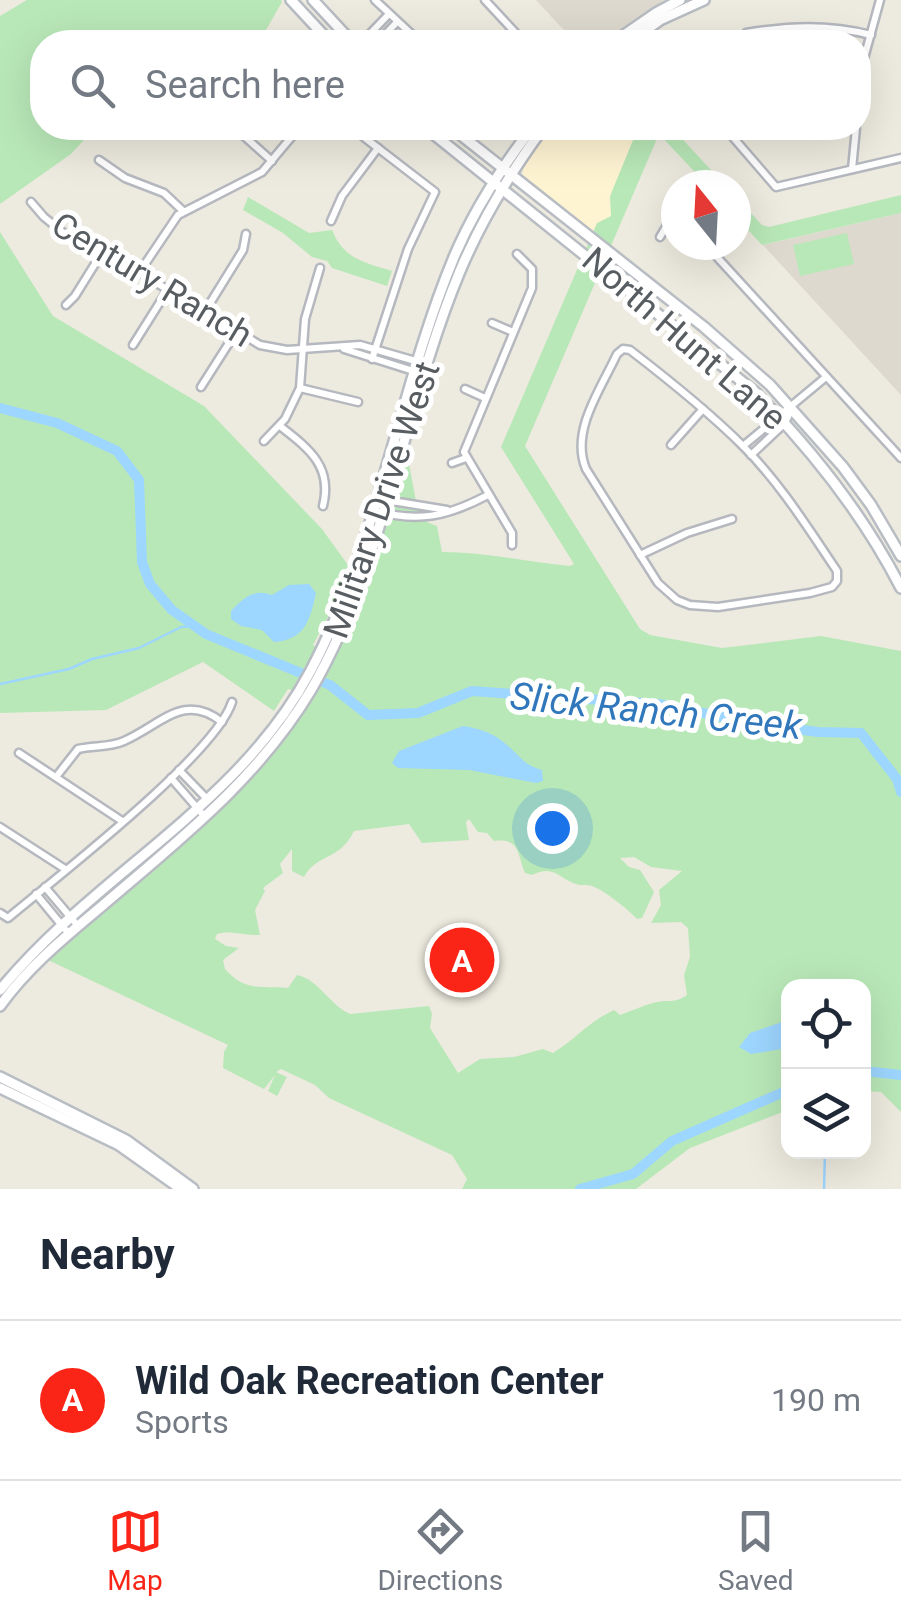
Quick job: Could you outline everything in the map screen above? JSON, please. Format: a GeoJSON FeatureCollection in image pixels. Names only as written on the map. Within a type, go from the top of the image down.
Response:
{"type":"FeatureCollection","features":[{"type":"Feature","properties":{"kind":"main road"},"geometry":{"type":"LineString","coordinates":[[292,0],[319,30]]}},
{"type":"Feature","properties":{"kind":"main road"},"geometry":{"type":"LineString","coordinates":[[314,0],[341,30]]}},
{"type":"Feature","properties":{"kind":"main road"},"geometry":{"type":"LineString","coordinates":[[631,30],[680,0]]}},
{"type":"Feature","properties":{"kind":"main road"},"geometry":{"type":"LineString","coordinates":[[646,30],[704,0]]}},
{"type":"Feature","properties":{"kind":"main road","name":"North Hunt Lane"},"geometry":{"type":"LineString","coordinates":[[442,140],[738,376],[832,479],[901,588]]}},
{"type":"Feature","properties":{"kind":"main road","name":"North Hunt Lane"},"geometry":{"type":"LineString","coordinates":[[467,140],[737,354],[792,407],[870,504],[901,556]]}},
{"type":"Feature","properties":{"kind":"main road","name":"Military Drive West"},"geometry":{"type":"LineString","coordinates":[[0,990],[21,964],[66,930],[258,763],[299,699],[357,592],[377,512],[454,258],[525,140]]}},
{"type":"Feature","properties":{"kind":"main road","name":"Military Drive West"},"geometry":{"type":"LineString","coordinates":[[506,171],[533,140]]}},
{"type":"Feature","properties":{"kind":"main road"},"geometry":{"type":"LineString","coordinates":[[668,319],[678,306]]}},
{"type":"Feature","properties":{"kind":"main road","name":"Military Drive West"},"geometry":{"type":"LineString","coordinates":[[0,1006],[66,930]]}},
{"type":"Feature","properties":{"kind":"main road"},"geometry":{"type":"LineString","coordinates":[[0,1077],[126,1140],[193,1189]]}},
{"type":"Feature","properties":{"kind":"main road"},"geometry":{"type":"LineString","coordinates":[[0,1088],[118,1145],[181,1189]]}},
{"type":"Feature","properties":{"kind":"street"},"geometry":{"type":"LineString","coordinates":[[375,0],[406,30]]}},
{"type":"Feature","properties":{"kind":"street"},"geometry":{"type":"LineString","coordinates":[[485,0],[513,30]]}},
{"type":"Feature","properties":{"kind":"street"},"geometry":{"type":"LineString","coordinates":[[871,32],[880,0]]}},
{"type":"Feature","properties":{"kind":"street"},"geometry":{"type":"LineString","coordinates":[[374,30],[388,14]]}},
{"type":"Feature","properties":{"kind":"street"},"geometry":{"type":"LineString","coordinates":[[389,30],[397,22]]}},
{"type":"Feature","properties":{"kind":"street"},"geometry":{"type":"LineString","coordinates":[[780,30],[814,26],[839,30]]}},
{"type":"Feature","properties":{"kind":"street"},"geometry":{"type":"LineString","coordinates":[[248,140],[272,161]]}},
{"type":"Feature","properties":{"kind":"street"},"geometry":{"type":"LineString","coordinates":[[139,273],[169,225],[183,212],[255,177],[289,140]]}},
{"type":"Feature","properties":{"kind":"street"},"geometry":{"type":"LineString","coordinates":[[368,140],[435,192],[408,249],[372,358]]}},
{"type":"Feature","properties":{"kind":"street"},"geometry":{"type":"LineString","coordinates":[[735,140],[776,188],[901,158]]}},
{"type":"Feature","properties":{"kind":"street"},"geometry":{"type":"LineString","coordinates":[[852,169],[855,140]]}},
{"type":"Feature","properties":{"kind":"street"},"geometry":{"type":"LineString","coordinates":[[331,221],[342,196],[378,148]]}},
{"type":"Feature","properties":{"kind":"street"},"geometry":{"type":"LineString","coordinates":[[99,160],[125,178],[164,193],[183,212]]}},
{"type":"Feature","properties":{"kind":"street","name":"Century Ranch"},"geometry":{"type":"LineString","coordinates":[[32,202],[65,234],[103,251],[269,348],[375,348],[402,356],[422,368]]}},
{"type":"Feature","properties":{"kind":"street"},"geometry":{"type":"LineString","coordinates":[[204,313],[242,250],[246,234]]}},
{"type":"Feature","properties":{"kind":"street"},"geometry":{"type":"LineString","coordinates":[[66,305],[103,251]]}},
{"type":"Feature","properties":{"kind":"street"},"geometry":{"type":"LineString","coordinates":[[512,546],[512,533],[466,458],[464,444],[534,277],[528,262],[517,254]]}},
{"type":"Feature","properties":{"kind":"street"},"geometry":{"type":"LineString","coordinates":[[720,260],[901,458]]}},
{"type":"Feature","properties":{"kind":"street"},"geometry":{"type":"LineString","coordinates":[[264,442],[280,426],[300,388],[305,319],[320,268]]}},
{"type":"Feature","properties":{"kind":"street"},"geometry":{"type":"LineString","coordinates":[[133,345],[168,290]]}},
{"type":"Feature","properties":{"kind":"street"},"geometry":{"type":"LineString","coordinates":[[492,322],[513,332]]}},
{"type":"Feature","properties":{"kind":"street"},"geometry":{"type":"LineString","coordinates":[[201,388],[236,332]]}},
{"type":"Feature","properties":{"kind":"street","name":"Century Ranch"},"geometry":{"type":"LineString","coordinates":[[338,346],[398,367],[422,368]]}},
{"type":"Feature","properties":{"kind":"street"},"geometry":{"type":"LineString","coordinates":[[623,349],[630,350],[703,409],[743,446],[798,512],[836,572],[837,582],[832,587],[704,607],[677,600],[667,592],[586,469],[580,453],[582,432],[616,354],[623,349]]}},
{"type":"Feature","properties":{"kind":"street"},"geometry":{"type":"LineString","coordinates":[[398,367],[402,356]]}},
{"type":"Feature","properties":{"kind":"street"},"geometry":{"type":"LineString","coordinates":[[751,455],[792,407],[826,378]]}},
{"type":"Feature","properties":{"kind":"street"},"geometry":{"type":"LineString","coordinates":[[300,388],[358,402]]}},
{"type":"Feature","properties":{"kind":"street"},"geometry":{"type":"LineString","coordinates":[[465,390],[484,398]]}},
{"type":"Feature","properties":{"kind":"street"},"geometry":{"type":"LineString","coordinates":[[671,445],[703,409]]}},
{"type":"Feature","properties":{"kind":"street"},"geometry":{"type":"LineString","coordinates":[[743,446],[781,419]]}},
{"type":"Feature","properties":{"kind":"street"},"geometry":{"type":"LineString","coordinates":[[280,426],[320,464],[326,484],[322,506]]}},
{"type":"Feature","properties":{"kind":"street"},"geometry":{"type":"LineString","coordinates":[[757,434],[765,442]]}},
{"type":"Feature","properties":{"kind":"street"},"geometry":{"type":"LineString","coordinates":[[452,463],[466,458]]}},
{"type":"Feature","properties":{"kind":"street"},"geometry":{"type":"LineString","coordinates":[[377,512],[416,519],[468,506],[488,495]]}},
{"type":"Feature","properties":{"kind":"street"},"geometry":{"type":"LineString","coordinates":[[381,499],[448,510]]}},
{"type":"Feature","properties":{"kind":"street"},"geometry":{"type":"LineString","coordinates":[[416,519],[418,508]]}},
{"type":"Feature","properties":{"kind":"street"},"geometry":{"type":"LineString","coordinates":[[640,554],[732,519]]}},
{"type":"Feature","properties":{"kind":"street"},"geometry":{"type":"LineString","coordinates":[[4,916],[45,887],[171,778],[222,722],[232,702]]}},
{"type":"Feature","properties":{"kind":"street"},"geometry":{"type":"LineString","coordinates":[[56,778],[78,750],[123,742],[184,710],[201,708],[222,722]]}},
{"type":"Feature","properties":{"kind":"street"},"geometry":{"type":"LineString","coordinates":[[18,753],[122,821]]}},
{"type":"Feature","properties":{"kind":"street"},"geometry":{"type":"LineString","coordinates":[[179,770],[212,804]]}},
{"type":"Feature","properties":{"kind":"street"},"geometry":{"type":"LineString","coordinates":[[171,778],[202,813]]}},
{"type":"Feature","properties":{"kind":"street"},"geometry":{"type":"LineString","coordinates":[[187,796],[196,787]]}},
{"type":"Feature","properties":{"kind":"street"},"geometry":{"type":"LineString","coordinates":[[0,827],[65,869]]}},
{"type":"Feature","properties":{"kind":"street"},"geometry":{"type":"LineString","coordinates":[[45,887],[75,922]]}},
{"type":"Feature","properties":{"kind":"street"},"geometry":{"type":"LineString","coordinates":[[36,894],[66,930]]}},
{"type":"Feature","properties":{"kind":"street"},"geometry":{"type":"LineString","coordinates":[[51,912],[60,905]]}},
{"type":"Feature","properties":{"kind":"shaded area"},"geometry":{"type":"Polygon","coordinates":[[[536,0],[664,0],[622,30],[564,30],[536,0]]]}},
{"type":"Feature","properties":{"kind":"shaded area"},"geometry":{"type":"Polygon","coordinates":[[[543,140],[641,140],[611,216],[597,235],[523,175],[523,166],[543,140]]]}},
{"type":"Feature","properties":{"kind":"shaded area"},"geometry":{"type":"Polygon","coordinates":[[[901,213],[901,395],[763,245],[901,213]]]}},
{"type":"Feature","properties":{"kind":"green space"},"geometry":{"type":"Polygon","coordinates":[[[27,0],[282,2],[266,30],[30,30],[30,140],[84,140],[71,154],[0,204],[0,16],[27,0]]]}},
{"type":"Feature","properties":{"kind":"green space"},"geometry":{"type":"Polygon","coordinates":[[[633,140],[656,140],[525,446],[640,629],[650,635],[722,648],[821,636],[901,651],[901,1112],[881,1092],[871,1091],[871,979],[781,979],[781,1113],[690,1148],[636,1189],[462,1189],[467,1179],[452,1155],[329,1098],[315,1085],[281,1069],[276,1072],[287,1077],[277,1096],[268,1091],[275,1075],[264,1089],[223,1068],[228,1045],[48,960],[196,832],[264,762],[294,724],[321,684],[348,631],[369,576],[402,461],[409,464],[416,501],[425,502],[427,522],[437,526],[442,552],[574,564],[501,447],[597,223],[611,216],[610,196],[633,140]],[[469,819],[469,840],[422,843],[409,824],[354,831],[342,848],[316,864],[304,877],[292,871],[292,849],[280,864],[283,873],[263,888],[255,910],[260,935],[217,934],[215,939],[226,946],[239,948],[223,960],[225,969],[240,982],[255,986],[288,988],[297,975],[304,977],[350,1014],[429,1006],[430,1028],[458,1073],[480,1059],[514,1057],[543,1049],[553,1053],[614,1010],[620,1015],[687,995],[684,975],[690,957],[688,928],[681,922],[651,923],[661,905],[659,890],[682,871],[651,867],[634,857],[620,858],[629,867],[640,870],[654,892],[642,918],[637,919],[592,886],[576,884],[546,871],[525,873],[513,845],[494,841],[487,833],[478,832],[469,819]]]}},
{"type":"Feature","properties":{"kind":"green space"},"geometry":{"type":"Polygon","coordinates":[[[665,140],[683,140],[711,170],[693,170],[665,140]]]}},
{"type":"Feature","properties":{"kind":"green space"},"geometry":{"type":"Polygon","coordinates":[[[901,195],[901,213],[762,245],[751,233],[751,213],[769,227],[901,195]]]}},
{"type":"Feature","properties":{"kind":"green space"},"geometry":{"type":"Polygon","coordinates":[[[248,197],[309,233],[332,230],[349,253],[392,271],[387,286],[332,268],[327,261],[312,257],[283,233],[243,210],[248,197]]]}},
{"type":"Feature","properties":{"kind":"green space"},"geometry":{"type":"Polygon","coordinates":[[[0,232],[53,316],[204,406],[322,529],[348,565],[313,645],[316,647],[292,690],[288,689],[274,711],[203,662],[106,710],[0,713],[0,232]]]}},
{"type":"Feature","properties":{"kind":"green space"},"geometry":{"type":"Polygon","coordinates":[[[847,233],[854,264],[800,276],[793,245],[847,233]]]}},
{"type":"Feature","properties":{"kind":"water"},"geometry":{"type":"Polygon","coordinates":[[[309,584],[316,593],[311,612],[304,627],[293,637],[274,642],[262,630],[241,626],[231,619],[231,611],[249,596],[272,595],[289,585],[309,584]]]}},
{"type":"Feature","properties":{"kind":"water"},"geometry":{"type":"Polygon","coordinates":[[[463,726],[498,738],[525,762],[542,770],[543,781],[536,783],[469,770],[398,768],[392,763],[399,751],[463,726]]]}},
{"type":"Feature","properties":{"kind":"water"},"geometry":{"type":"Polygon","coordinates":[[[781,1022],[781,1049],[751,1054],[739,1047],[750,1033],[781,1022]]]}},
{"type":"Feature","properties":{"kind":"waterway","name":"Slick Ranch Creek"},"geometry":{"type":"LineString","coordinates":[[0,408],[57,423],[117,451],[139,480],[142,562],[150,584],[172,610],[206,634],[330,685],[368,715],[418,713],[472,691],[658,704],[752,723],[861,733],[897,779],[901,792]]}},
{"type":"Feature","properties":{"kind":"waterway"},"geometry":{"type":"LineString","coordinates":[[0,684],[69,669],[139,648],[181,627],[195,626]]}},
{"type":"Feature","properties":{"kind":"waterway"},"geometry":{"type":"LineString","coordinates":[[871,1072],[901,1075]]}},
{"type":"Feature","properties":{"kind":"waterway"},"geometry":{"type":"LineString","coordinates":[[580,1189],[633,1174],[672,1141],[781,1093]]}},
{"type":"Feature","properties":{"kind":"waterway"},"geometry":{"type":"LineString","coordinates":[[824,1189],[825,1159]]}},
{"type":"Feature","properties":{"kind":"place","name":"Wild Oak Recreation Center"},"geometry":{"type":"Point","coordinates":[462,960]}}]}
